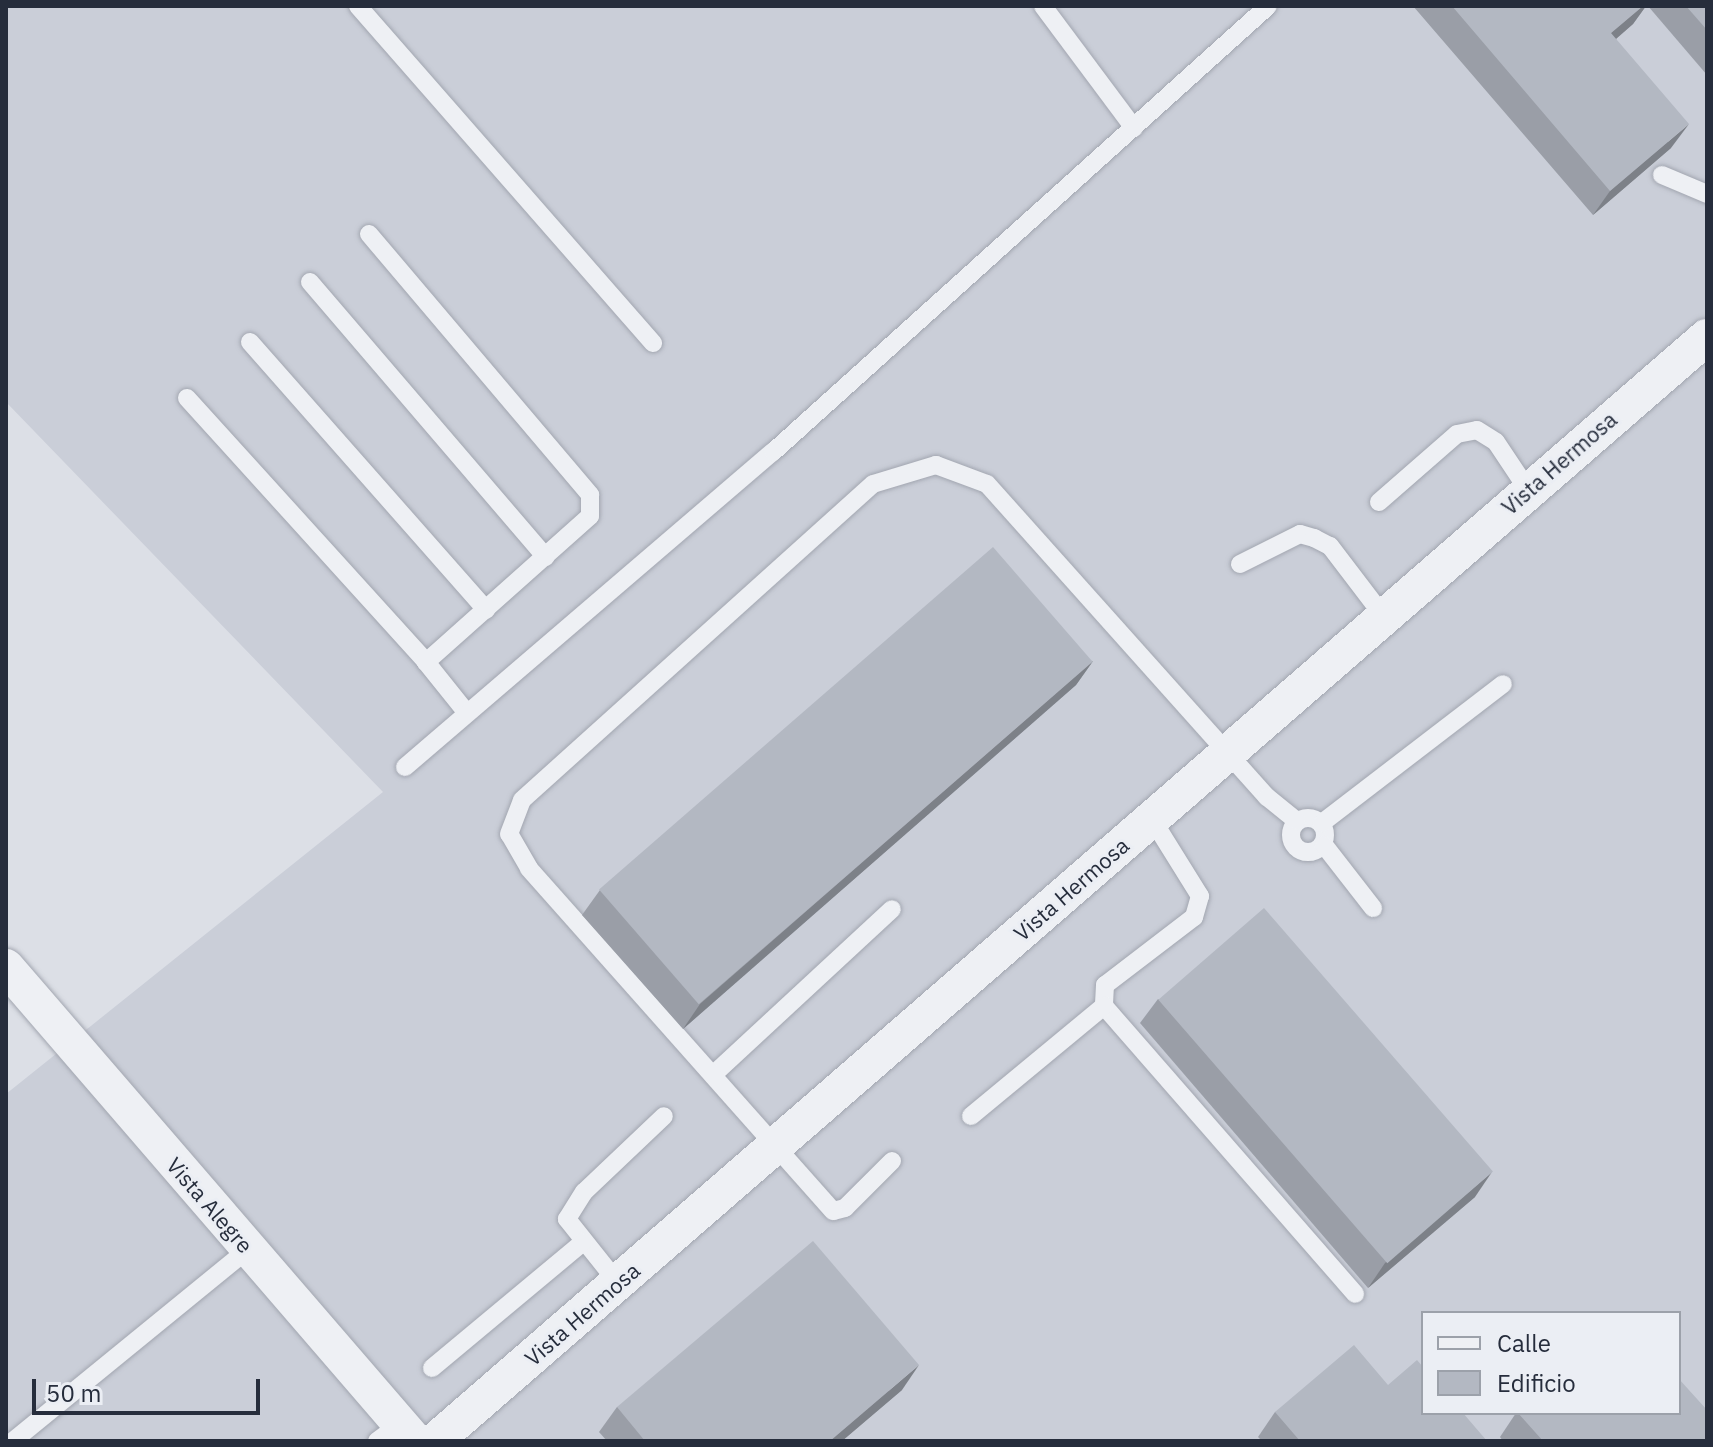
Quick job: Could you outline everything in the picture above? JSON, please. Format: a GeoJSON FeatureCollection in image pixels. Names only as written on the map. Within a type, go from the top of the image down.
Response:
{"type":"FeatureCollection","features":[{"type":"Feature","properties":{"kind":"street","name":"Vista Hermosa"},"geometry":{"type":"LineString","coordinates":[[435,1441],[1707,337]]}},
{"type":"Feature","properties":{"kind":"street","name":"Vista Alegre"},"geometry":{"type":"LineString","coordinates":[[6,967],[248,1249],[397,1436]]}},
{"type":"Feature","properties":{"kind":"lane"},"geometry":{"type":"LineString","coordinates":[[358,6],[653,343]]}},
{"type":"Feature","properties":{"kind":"lane"},"geometry":{"type":"LineString","coordinates":[[1043,6],[1134,128]]}},
{"type":"Feature","properties":{"kind":"lane"},"geometry":{"type":"LineString","coordinates":[[405,767],[773,452],[1268,6]]}},
{"type":"Feature","properties":{"kind":"lane"},"geometry":{"type":"LineString","coordinates":[[1662,175],[1707,194]]}},
{"type":"Feature","properties":{"kind":"lane"},"geometry":{"type":"LineString","coordinates":[[369,234],[590,495],[590,516],[426,662]]}},
{"type":"Feature","properties":{"kind":"lane"},"geometry":{"type":"LineString","coordinates":[[310,282],[546,557]]}},
{"type":"Feature","properties":{"kind":"lane"},"geometry":{"type":"LineString","coordinates":[[250,342],[486,610]]}},
{"type":"Feature","properties":{"kind":"lane"},"geometry":{"type":"LineString","coordinates":[[187,398],[426,662],[466,712]]}},
{"type":"Feature","properties":{"kind":"lane"},"geometry":{"type":"LineString","coordinates":[[1379,502],[1457,434],[1477,430],[1496,442],[1528,490]]}},
{"type":"Feature","properties":{"kind":"lane"},"geometry":{"type":"LineString","coordinates":[[892,1161],[845,1208],[833,1211],[715,1073],[529,868],[509,834],[522,800],[873,484],[936,465],[987,484],[1231,751],[1267,797],[1297,821]]}},
{"type":"Feature","properties":{"kind":"lane"},"geometry":{"type":"LineString","coordinates":[[1240,564],[1300,534],[1314,538],[1330,546],[1384,617]]}},
{"type":"Feature","properties":{"kind":"lane"},"geometry":{"type":"LineString","coordinates":[[1322,823],[1503,684]]}},
{"type":"Feature","properties":{"kind":"lane"},"geometry":{"type":"LineString","coordinates":[[1297,821],[1310,817],[1322,823]]}},
{"type":"Feature","properties":{"kind":"lane"},"geometry":{"type":"LineString","coordinates":[[1152,819],[1200,896],[1194,917],[1105,985],[1104,1006],[1355,1294]]}},
{"type":"Feature","properties":{"kind":"lane"},"geometry":{"type":"LineString","coordinates":[[1297,821],[1291,840],[1297,849],[1306,853],[1324,845]]}},
{"type":"Feature","properties":{"kind":"lane"},"geometry":{"type":"LineString","coordinates":[[1322,823],[1324,845],[1373,908]]}},
{"type":"Feature","properties":{"kind":"lane"},"geometry":{"type":"LineString","coordinates":[[715,1073],[892,909]]}},
{"type":"Feature","properties":{"kind":"lane"},"geometry":{"type":"LineString","coordinates":[[971,1116],[1104,1006]]}},
{"type":"Feature","properties":{"kind":"lane"},"geometry":{"type":"LineString","coordinates":[[618,1283],[567,1219],[572,1209],[664,1116]]}},
{"type":"Feature","properties":{"kind":"lane"},"geometry":{"type":"LineString","coordinates":[[432,1368],[583,1242]]}},
{"type":"Feature","properties":{"kind":"lane"},"geometry":{"type":"LineString","coordinates":[[13,1441],[248,1249]]}},
{"type":"Feature","properties":{"kind":"shaded area"},"geometry":{"type":"Polygon","coordinates":[[[6,6],[1707,6],[1707,1441],[6,1441],[6,1094],[383,792],[6,402],[6,6]]]}},
{"type":"Feature","properties":{"kind":"building"},"geometry":{"type":"Polygon","coordinates":[[[1452,6],[1643,6],[1611,33],[1689,124],[1610,191],[1452,6]]]}},
{"type":"Feature","properties":{"kind":"building"},"geometry":{"type":"Polygon","coordinates":[[[1686,6],[1707,6],[1707,30],[1686,6]]]}},
{"type":"Feature","properties":{"kind":"building"},"geometry":{"type":"Polygon","coordinates":[[[993,547],[1093,662],[699,1004],[599,889],[993,547]]]}},
{"type":"Feature","properties":{"kind":"building"},"geometry":{"type":"Polygon","coordinates":[[[1264,908],[1493,1171],[1387,1263],[1158,1000],[1264,908]]]}},
{"type":"Feature","properties":{"kind":"building"},"geometry":{"type":"Polygon","coordinates":[[[813,1241],[919,1365],[830,1441],[645,1441],[617,1407],[813,1241]]]}},
{"type":"Feature","properties":{"kind":"building"},"geometry":{"type":"Polygon","coordinates":[[[1354,1345],[1388,1385],[1417,1360],[1421,1365],[1421,1415],[1465,1415],[1487,1441],[1300,1441],[1275,1412],[1354,1345]]]}},
{"type":"Feature","properties":{"kind":"building"},"geometry":{"type":"Polygon","coordinates":[[[1681,1381],[1707,1410],[1707,1441],[1543,1441],[1520,1415],[1681,1415],[1681,1381]]]}}]}
